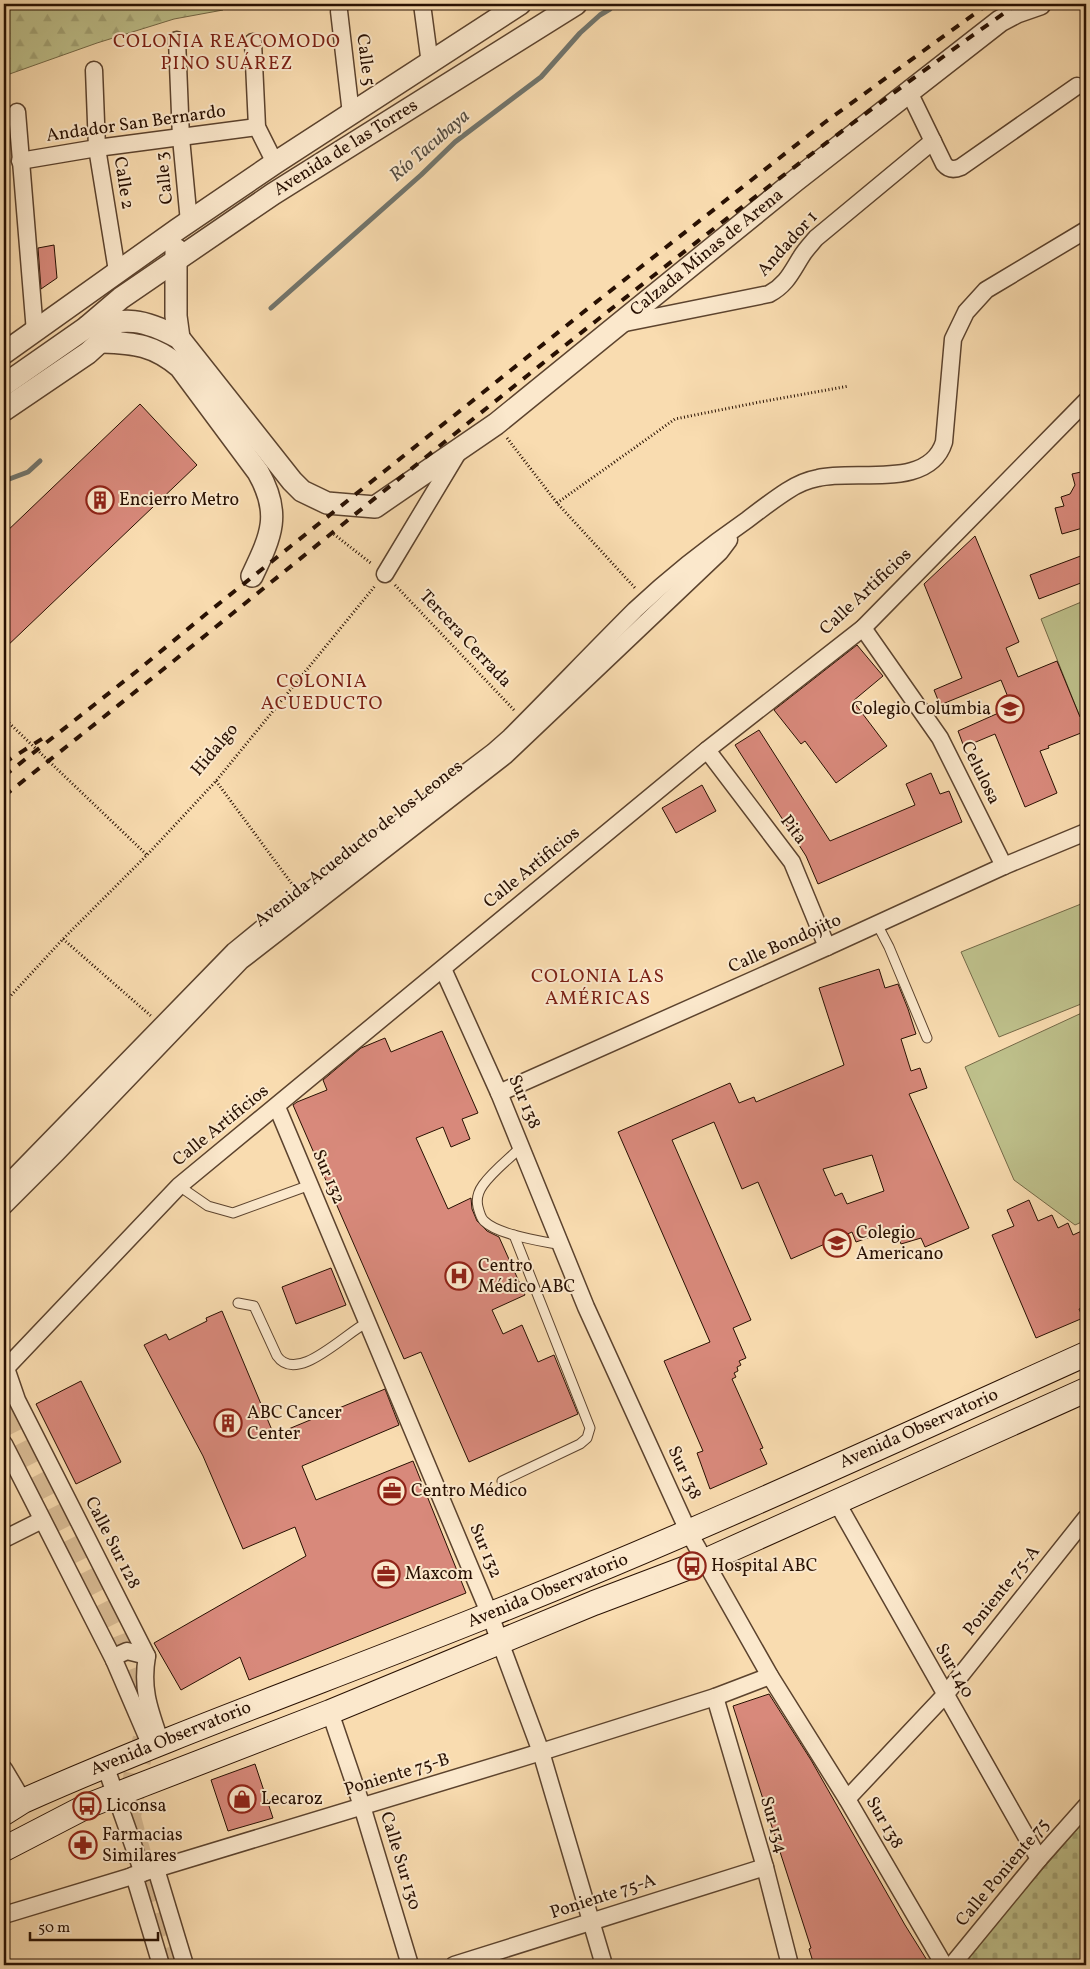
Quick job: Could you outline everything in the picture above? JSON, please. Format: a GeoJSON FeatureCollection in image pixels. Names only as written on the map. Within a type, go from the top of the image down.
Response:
{"type":"FeatureCollection","features":[{"type":"Feature","properties":{"kind":"main road","name":"Avenida Observatorio"},"geometry":{"type":"LineString","coordinates":[[13,1807],[156,1744],[490,1615],[689,1533],[1086,1354]]}},
{"type":"Feature","properties":{"kind":"main road","name":"Avenida Observatorio"},"geometry":{"type":"LineString","coordinates":[[4,1849],[79,1810],[330,1712],[594,1603],[705,1561],[1086,1390]]}},
{"type":"Feature","properties":{"kind":"street"},"geometry":{"type":"LineString","coordinates":[[422,4],[430,64]]}},
{"type":"Feature","properties":{"kind":"street","name":"Avenida de las Torres"},"geometry":{"type":"LineString","coordinates":[[4,353],[184,225],[520,4]]}},
{"type":"Feature","properties":{"kind":"street","name":"Avenida de las Torres"},"geometry":{"type":"LineString","coordinates":[[4,385],[87,327],[121,298],[272,194],[576,4]]}},
{"type":"Feature","properties":{"kind":"street","name":"Calzada Minas de Arena"},"geometry":{"type":"LineString","coordinates":[[179,338],[292,481],[302,491],[327,503],[375,507],[496,424],[617,325],[1000,21],[1017,12],[1040,4]]}},
{"type":"Feature","properties":{"kind":"street","name":"Calle 5"},"geometry":{"type":"LineString","coordinates":[[339,11],[351,114]]}},
{"type":"Feature","properties":{"kind":"street","name":"Calle 3"},"geometry":{"type":"LineString","coordinates":[[177,40],[184,225]]}},
{"type":"Feature","properties":{"kind":"street"},"geometry":{"type":"LineString","coordinates":[[253,42],[257,127],[276,163]]}},
{"type":"Feature","properties":{"kind":"street","name":"Calle 2"},"geometry":{"type":"LineString","coordinates":[[94,70],[97,148],[117,271]]}},
{"type":"Feature","properties":{"kind":"street"},"geometry":{"type":"LineString","coordinates":[[909,92],[932,142],[947,167],[956,169],[961,168],[1077,86]]}},
{"type":"Feature","properties":{"kind":"street"},"geometry":{"type":"LineString","coordinates":[[17,112],[35,332]]}},
{"type":"Feature","properties":{"kind":"street","name":"Andador San Bernardo"},"geometry":{"type":"LineString","coordinates":[[20,161],[97,148],[257,127]]}},
{"type":"Feature","properties":{"kind":"street","name":"Andador 1"},"geometry":{"type":"LineString","coordinates":[[617,325],[769,294],[781,287],[791,276],[801,256],[816,238],[932,142]]}},
{"type":"Feature","properties":{"kind":"street"},"geometry":{"type":"LineString","coordinates":[[179,338],[176,316],[175,260],[184,225]]}},
{"type":"Feature","properties":{"kind":"street","name":"Avenida Acueducto de los Leones"},"geometry":{"type":"LineString","coordinates":[[4,1187],[234,952],[302,897],[493,752],[647,600],[706,549],[788,490],[802,483],[819,477],[904,473],[925,467],[938,457],[944,442],[953,339],[966,312],[986,290],[1086,230]]}},
{"type":"Feature","properties":{"kind":"street"},"geometry":{"type":"LineString","coordinates":[[4,410],[80,359],[102,342],[113,330],[118,320],[121,298],[117,271]]}},
{"type":"Feature","properties":{"kind":"street"},"geometry":{"type":"LineString","coordinates":[[87,327],[118,320],[158,326],[179,338]]}},
{"type":"Feature","properties":{"kind":"street"},"geometry":{"type":"LineString","coordinates":[[102,342],[134,343],[149,347],[167,356],[180,367],[258,472],[267,487],[271,502],[272,526],[269,539],[252,576]]}},
{"type":"Feature","properties":{"kind":"street","name":"Calle Artificios"},"geometry":{"type":"LineString","coordinates":[[5,1367],[179,1186],[707,750],[863,628],[1086,402]]}},
{"type":"Feature","properties":{"kind":"street"},"geometry":{"type":"LineString","coordinates":[[385,574],[461,449]]}},
{"type":"Feature","properties":{"kind":"street","name":"Avenida Acueducto de los Leones"},"geometry":{"type":"LineString","coordinates":[[4,1206],[241,960],[505,756],[720,552],[745,521]]}},
{"type":"Feature","properties":{"kind":"street","name":"Celulosa"},"geometry":{"type":"LineString","coordinates":[[863,628],[940,738],[1004,866]]}},
{"type":"Feature","properties":{"kind":"street","name":"Pita"},"geometry":{"type":"LineString","coordinates":[[707,750],[792,862],[827,947]]}},
{"type":"Feature","properties":{"kind":"street","name":"Calle Bondojito"},"geometry":{"type":"LineString","coordinates":[[499,1093],[1004,866],[1086,832]]}},
{"type":"Feature","properties":{"kind":"street","name":"Sur 138"},"geometry":{"type":"LineString","coordinates":[[443,969],[499,1093],[586,1307],[689,1533],[770,1676],[847,1799],[944,1965]]}},
{"type":"Feature","properties":{"kind":"street","name":"Sur 132"},"geometry":{"type":"LineString","coordinates":[[277,1107],[490,1615],[541,1752],[604,1965]]}},
{"type":"Feature","properties":{"kind":"street","name":"Calle Sur 128"},"geometry":{"type":"LineString","coordinates":[[5,1367],[17,1400],[147,1656]]}},
{"type":"Feature","properties":{"kind":"street"},"geometry":{"type":"LineString","coordinates":[[4,1444],[156,1744]]}},
{"type":"Feature","properties":{"kind":"street","name":"Sur 140"},"geometry":{"type":"LineString","coordinates":[[836,1501],[1040,1859]]}},
{"type":"Feature","properties":{"kind":"street","name":"Poniente 75-A"},"geometry":{"type":"LineString","coordinates":[[847,1799],[945,1695],[1086,1518]]}},
{"type":"Feature","properties":{"kind":"street"},"geometry":{"type":"LineString","coordinates":[[4,1539],[42,1520]]}},
{"type":"Feature","properties":{"kind":"street"},"geometry":{"type":"LineString","coordinates":[[114,1660],[118,1655],[127,1651],[147,1656],[144,1674],[145,1689],[156,1744]]}},
{"type":"Feature","properties":{"kind":"street","name":"Poniente 75-B"},"geometry":{"type":"LineString","coordinates":[[4,1914],[716,1698],[770,1676]]}},
{"type":"Feature","properties":{"kind":"street","name":"Sur 134"},"geometry":{"type":"LineString","coordinates":[[716,1698],[765,1867],[790,1965]]}},
{"type":"Feature","properties":{"kind":"street","name":"Calle Sur 130"},"geometry":{"type":"LineString","coordinates":[[330,1712],[362,1806],[410,1965]]}},
{"type":"Feature","properties":{"kind":"street"},"geometry":{"type":"LineString","coordinates":[[106,1765],[143,1873],[185,1965]]}},
{"type":"Feature","properties":{"kind":"street"},"geometry":{"type":"LineString","coordinates":[[4,1769],[13,1807]]}},
{"type":"Feature","properties":{"kind":"street","name":"Calle Poniente 75"},"geometry":{"type":"LineString","coordinates":[[952,1965],[1086,1806]]}},
{"type":"Feature","properties":{"kind":"street","name":"Poniente 75-A"},"geometry":{"type":"LineString","coordinates":[[454,1965],[765,1867]]}},
{"type":"Feature","properties":{"kind":"street"},"geometry":{"type":"LineString","coordinates":[[143,1873],[134,1875],[161,1965]]}},
{"type":"Feature","properties":{"kind":"lane"},"geometry":{"type":"LineString","coordinates":[[878,924],[927,1038]]}},
{"type":"Feature","properties":{"kind":"lane"},"geometry":{"type":"LineString","coordinates":[[521,1147],[483,1185],[478,1196],[477,1205],[484,1221],[497,1229],[514,1235],[561,1245]]}},
{"type":"Feature","properties":{"kind":"lane"},"geometry":{"type":"LineString","coordinates":[[179,1186],[208,1206],[233,1214],[310,1185]]}},
{"type":"Feature","properties":{"kind":"lane"},"geometry":{"type":"LineString","coordinates":[[502,1481],[580,1444],[587,1438],[590,1428],[514,1235]]}},
{"type":"Feature","properties":{"kind":"lane"},"geometry":{"type":"LineString","coordinates":[[238,1303],[254,1306],[277,1356],[283,1363],[292,1366],[302,1364],[322,1354],[356,1328],[368,1322]]}},
{"type":"Feature","properties":{"kind":"path"},"geometry":{"type":"LineString","coordinates":[[557,503],[675,419],[849,386]]}},
{"type":"Feature","properties":{"kind":"path"},"geometry":{"type":"LineString","coordinates":[[496,424],[557,503],[647,600]]}},
{"type":"Feature","properties":{"kind":"path","name":"Tercera Cerrada"},"geometry":{"type":"LineString","coordinates":[[331,532],[385,574],[525,722]]}},
{"type":"Feature","properties":{"kind":"path","name":"Hidalgo"},"geometry":{"type":"LineString","coordinates":[[4,1003],[63,939],[148,855],[216,781],[385,574]]}},
{"type":"Feature","properties":{"kind":"path"},"geometry":{"type":"LineString","coordinates":[[9,723],[148,855]]}},
{"type":"Feature","properties":{"kind":"path"},"geometry":{"type":"LineString","coordinates":[[216,781],[302,897]]}},
{"type":"Feature","properties":{"kind":"path"},"geometry":{"type":"LineString","coordinates":[[63,939],[161,1025]]}},
{"type":"Feature","properties":{"kind":"green space"},"geometry":{"type":"Polygon","coordinates":[[[50,4],[224,4],[223,10],[174,19],[97,43],[4,76],[4,7],[50,4]]]}},
{"type":"Feature","properties":{"kind":"green space"},"geometry":{"type":"Polygon","coordinates":[[[1086,600],[1086,715],[1080,717],[1041,619],[1086,600]]]}},
{"type":"Feature","properties":{"kind":"green space"},"geometry":{"type":"Polygon","coordinates":[[[1086,902],[1086,1002],[999,1037],[961,952],[1086,902]]]}},
{"type":"Feature","properties":{"kind":"green space"},"geometry":{"type":"Polygon","coordinates":[[[1086,1011],[1086,1220],[1075,1225],[1014,1180],[965,1067],[1086,1011]]]}},
{"type":"Feature","properties":{"kind":"green space"},"geometry":{"type":"Polygon","coordinates":[[[1086,1819],[1086,1965],[960,1965],[1086,1819]]]}},
{"type":"Feature","properties":{"kind":"building"},"geometry":{"type":"Polygon","coordinates":[[[54,245],[57,278],[41,289],[38,248],[54,245]]]}},
{"type":"Feature","properties":{"kind":"building","name":"Encierro Metro"},"geometry":{"type":"Polygon","coordinates":[[[140,404],[197,465],[4,649],[4,534],[140,404]]]}},
{"type":"Feature","properties":{"kind":"building"},"geometry":{"type":"Polygon","coordinates":[[[1086,461],[1086,527],[1062,534],[1055,508],[1064,506],[1061,497],[1070,494],[1075,485],[1072,474],[1081,472],[1086,461]]]}},
{"type":"Feature","properties":{"kind":"building"},"geometry":{"type":"Polygon","coordinates":[[[975,536],[1019,642],[1006,648],[1018,677],[1057,661],[1080,717],[1086,715],[1086,731],[1040,751],[1057,793],[1025,807],[995,734],[964,747],[958,731],[1012,707],[1001,680],[940,705],[934,690],[962,678],[924,584],[975,536]]]}},
{"type":"Feature","properties":{"kind":"building"},"geometry":{"type":"Polygon","coordinates":[[[1086,554],[1086,581],[1039,599],[1030,575],[1086,554]]]}},
{"type":"Feature","properties":{"kind":"building"},"geometry":{"type":"Polygon","coordinates":[[[857,645],[883,676],[853,701],[887,746],[836,783],[805,741],[801,744],[774,710],[857,645]]]}},
{"type":"Feature","properties":{"kind":"building"},"geometry":{"type":"Polygon","coordinates":[[[759,730],[830,841],[915,805],[906,784],[931,773],[940,794],[949,791],[962,822],[818,884],[806,856],[735,745],[759,730]]]}},
{"type":"Feature","properties":{"kind":"building"},"geometry":{"type":"Polygon","coordinates":[[[702,785],[716,811],[676,833],[662,808],[702,785]]]}},
{"type":"Feature","properties":{"kind":"building"},"geometry":{"type":"Polygon","coordinates":[[[879,969],[885,988],[898,984],[916,1034],[901,1039],[911,1071],[920,1068],[927,1088],[909,1094],[969,1228],[925,1247],[921,1238],[901,1244],[896,1228],[856,1242],[852,1232],[791,1259],[758,1182],[742,1189],[714,1122],[672,1140],[751,1320],[733,1328],[746,1358],[739,1361],[741,1365],[737,1367],[738,1371],[734,1373],[736,1377],[732,1379],[763,1448],[760,1449],[767,1464],[710,1489],[697,1453],[703,1451],[664,1361],[710,1342],[618,1132],[730,1083],[739,1103],[754,1097],[756,1102],[844,1065],[819,988],[879,969]],[[872,1155],[823,1169],[835,1196],[842,1193],[847,1204],[884,1191],[872,1155]]]}},
{"type":"Feature","properties":{"kind":"building"},"geometry":{"type":"Polygon","coordinates":[[[442,1031],[478,1113],[462,1119],[470,1139],[451,1147],[443,1127],[416,1138],[448,1209],[471,1198],[472,1209],[477,1221],[487,1231],[499,1237],[525,1295],[492,1310],[503,1334],[522,1325],[538,1362],[554,1355],[578,1414],[469,1462],[421,1352],[404,1359],[293,1105],[327,1090],[323,1080],[361,1048],[385,1038],[391,1052],[442,1031]]]}},
{"type":"Feature","properties":{"kind":"building"},"geometry":{"type":"Polygon","coordinates":[[[1029,1200],[1038,1221],[1052,1215],[1058,1228],[1068,1223],[1073,1235],[1086,1229],[1086,1306],[1079,1309],[1083,1318],[1036,1338],[992,1235],[1014,1226],[1007,1210],[1029,1200]]]}},
{"type":"Feature","properties":{"kind":"building"},"geometry":{"type":"Polygon","coordinates":[[[331,1268],[346,1305],[296,1324],[282,1287],[331,1268]]]}},
{"type":"Feature","properties":{"kind":"building"},"geometry":{"type":"Polygon","coordinates":[[[222,1311],[274,1435],[385,1389],[399,1425],[302,1466],[316,1500],[413,1461],[466,1593],[249,1680],[240,1657],[181,1690],[154,1643],[306,1556],[295,1527],[243,1549],[203,1456],[144,1345],[166,1334],[169,1340],[207,1321],[206,1318],[222,1311]]]}},
{"type":"Feature","properties":{"kind":"building"},"geometry":{"type":"Polygon","coordinates":[[[81,1381],[121,1462],[76,1484],[36,1404],[81,1381]]]}},
{"type":"Feature","properties":{"kind":"building"},"geometry":{"type":"Polygon","coordinates":[[[769,1694],[811,1760],[905,1925],[930,1965],[814,1965],[809,1949],[811,1948],[733,1706],[769,1694]]]}},
{"type":"Feature","properties":{"kind":"building","name":"Lecaroz"},"geometry":{"type":"Polygon","coordinates":[[[255,1764],[273,1818],[228,1831],[211,1780],[255,1764]]]}},
{"type":"Feature","properties":{"kind":"waterway","name":"Río Tacubaya"},"geometry":{"type":"LineString","coordinates":[[271,308],[421,175],[455,142],[541,77],[580,33],[600,15],[610,9]]}},
{"type":"Feature","properties":{"kind":"waterway","name":"Río Tacubaya"},"geometry":{"type":"LineString","coordinates":[[4,481],[28,472],[40,461]]}},
{"type":"Feature","properties":{"kind":"tunnel"},"geometry":{"type":"LineString","coordinates":[[4,1411],[116,1632],[142,1698],[146,1718],[146,1734],[136,1772],[129,1817],[173,1965]]}},
{"type":"Feature","properties":{"kind":"railway"},"geometry":{"type":"LineString","coordinates":[[4,776],[581,314],[824,123],[988,4]]}},
{"type":"Feature","properties":{"kind":"railway"},"geometry":{"type":"LineString","coordinates":[[4,796],[631,293],[887,98],[1017,4]]}},
{"type":"Feature","properties":{"kind":"railway"},"geometry":{"type":"LineString","coordinates":[[4,763],[48,735]]}},
{"type":"Feature","properties":{"kind":"place","name":"Encierro Metro"},"geometry":{"type":"Point","coordinates":[100,500]}},
{"type":"Feature","properties":{"kind":"place","name":"Colegio Columbia"},"geometry":{"type":"Point","coordinates":[1010,709]}},
{"type":"Feature","properties":{"kind":"place","name":"Colegio Americano"},"geometry":{"type":"Point","coordinates":[837,1243]}},
{"type":"Feature","properties":{"kind":"place","name":"Centro Médico ABC"},"geometry":{"type":"Point","coordinates":[459,1276]}},
{"type":"Feature","properties":{"kind":"place","name":"ABC Cancer Center"},"geometry":{"type":"Point","coordinates":[228,1423]}},
{"type":"Feature","properties":{"kind":"place","name":"Centro Médico"},"geometry":{"type":"Point","coordinates":[392,1491]}},
{"type":"Feature","properties":{"kind":"place","name":"Hospital ABC"},"geometry":{"type":"Point","coordinates":[692,1566]}},
{"type":"Feature","properties":{"kind":"place","name":"Maxcom"},"geometry":{"type":"Point","coordinates":[386,1574]}},
{"type":"Feature","properties":{"kind":"place","name":"Lecaroz"},"geometry":{"type":"Point","coordinates":[242,1799]}},
{"type":"Feature","properties":{"kind":"place","name":"Liconsa"},"geometry":{"type":"Point","coordinates":[87,1806]}},
{"type":"Feature","properties":{"kind":"place","name":"Farmacias Similares"},"geometry":{"type":"Point","coordinates":[83,1845]}},
{"type":"Feature","properties":{"kind":"district","name":"COLONIA REACOMODO PINO SUÁREZ"},"geometry":{"type":"Point","coordinates":[227,53]}},
{"type":"Feature","properties":{"kind":"district","name":"COLONIA ACUEDUCTO"},"geometry":{"type":"Point","coordinates":[322,693]}},
{"type":"Feature","properties":{"kind":"district","name":"COLONIA LAS AMÉRICAS"},"geometry":{"type":"Point","coordinates":[598,988]}}]}
